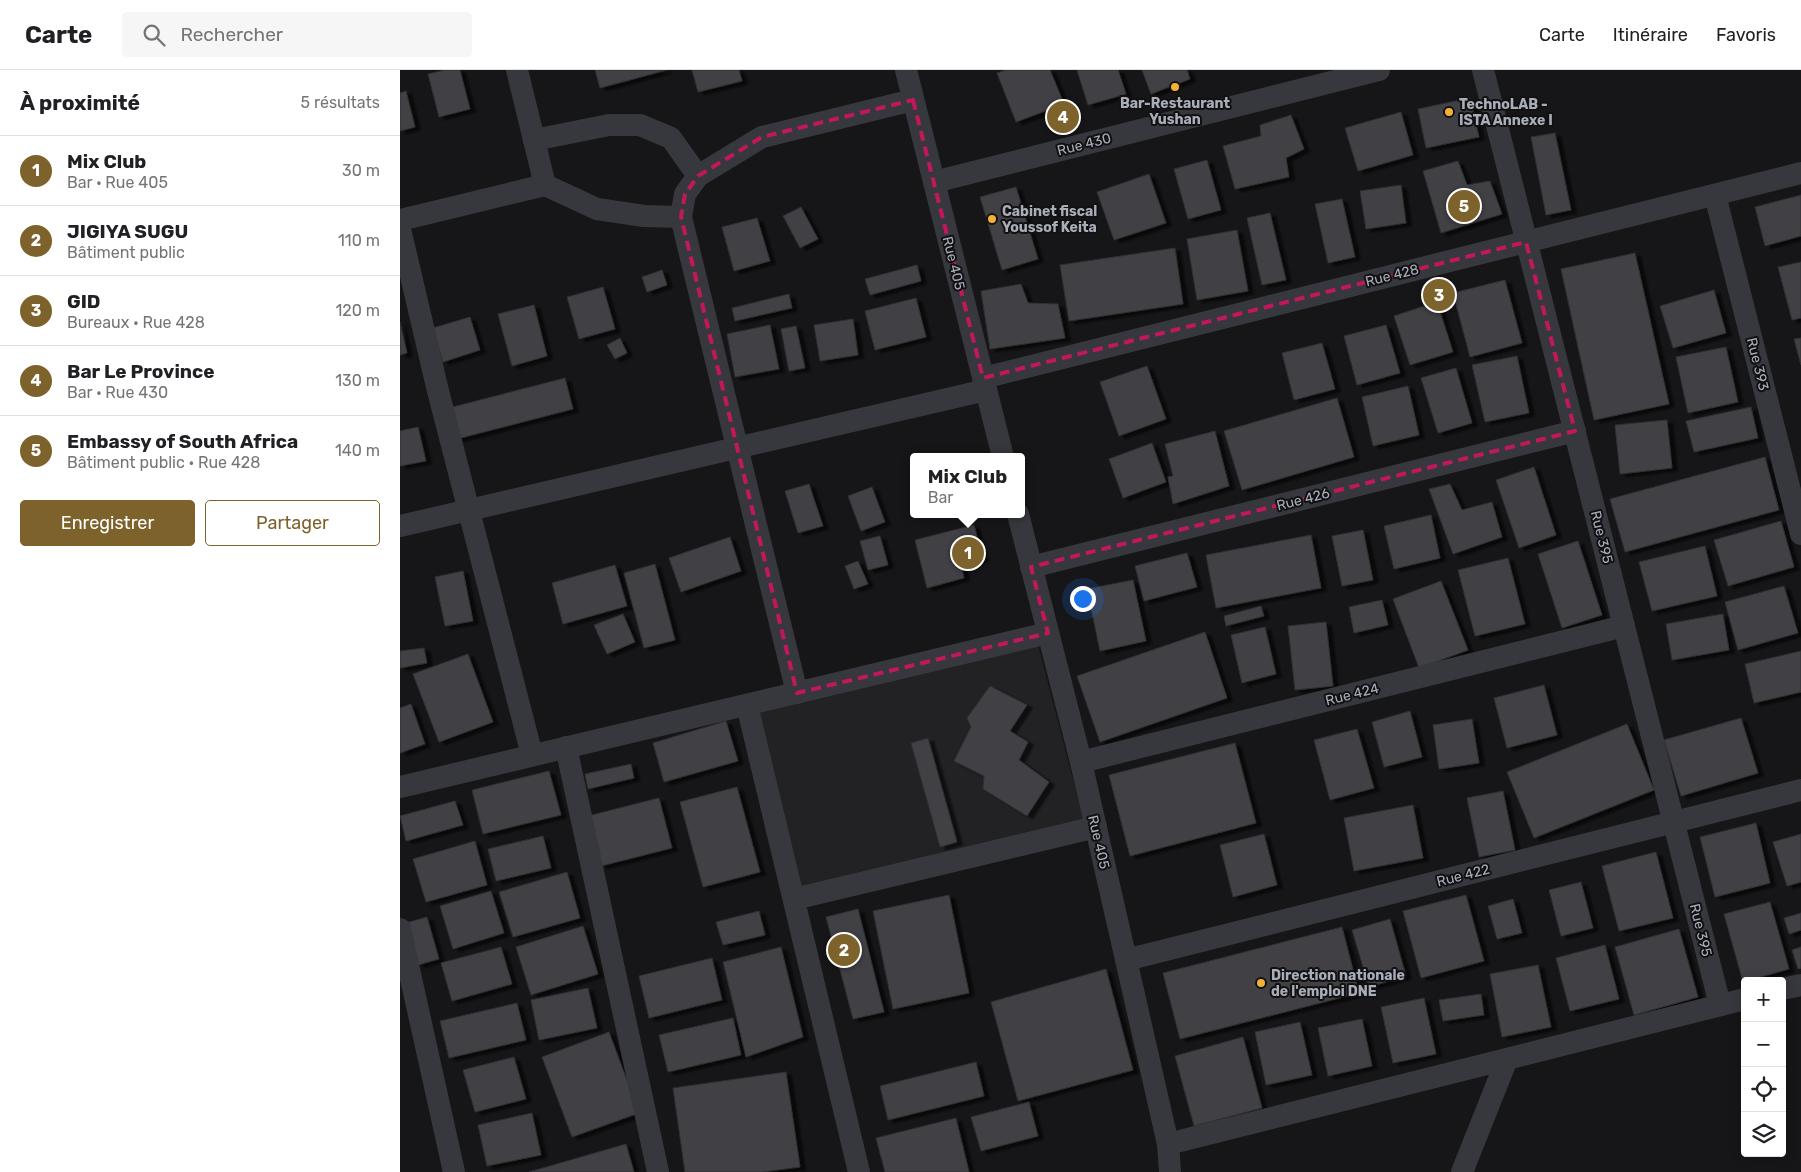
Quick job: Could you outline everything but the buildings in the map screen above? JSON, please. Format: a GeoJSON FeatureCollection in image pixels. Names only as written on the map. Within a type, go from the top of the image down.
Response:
{"type":"FeatureCollection","features":[{"type":"Feature","properties":{"kind":"street"},"geometry":{"type":"LineString","coordinates":[[517,70],[545,185]]}},
{"type":"Feature","properties":{"kind":"street","name":"Rue 405"},"geometry":{"type":"LineString","coordinates":[[906,70],[1002,453]]}},
{"type":"Feature","properties":{"kind":"street","name":"Rue 430"},"geometry":{"type":"LineString","coordinates":[[934,182],[1379,70]]}},
{"type":"Feature","properties":{"kind":"street","name":"Rue 395"},"geometry":{"type":"LineString","coordinates":[[1483,70],[1720,1005]]}},
{"type":"Feature","properties":{"kind":"street"},"geometry":{"type":"LineString","coordinates":[[797,693],[681,217],[685,194],[698,176],[762,137],[913,100]]}},
{"type":"Feature","properties":{"kind":"street"},"geometry":{"type":"LineString","coordinates":[[534,140],[609,125],[640,125],[672,138],[698,176]]}},
{"type":"Feature","properties":{"kind":"street","name":"Rue 428"},"geometry":{"type":"LineString","coordinates":[[400,526],[738,448],[1526,242],[1801,173]]}},
{"type":"Feature","properties":{"kind":"street"},"geometry":{"type":"LineString","coordinates":[[400,220],[545,185],[597,209],[644,216],[681,217]]}},
{"type":"Feature","properties":{"kind":"street","name":"Rue 393"},"geometry":{"type":"LineString","coordinates":[[1715,195],[1801,534]]}},
{"type":"Feature","properties":{"kind":"street"},"geometry":{"type":"LineString","coordinates":[[400,228],[438,391],[532,755]]}},
{"type":"Feature","properties":{"kind":"street","name":"Rue 426"},"geometry":{"type":"LineString","coordinates":[[1031,568],[1575,431]]}},
{"type":"Feature","properties":{"kind":"street","name":"Rue 405"},"geometry":{"type":"LineString","coordinates":[[1019,518],[1081,762],[1168,1144],[1170,1172]]}},
{"type":"Feature","properties":{"kind":"street","name":"Rue 424"},"geometry":{"type":"LineString","coordinates":[[1081,762],[1624,626]]}},
{"type":"Feature","properties":{"kind":"street"},"geometry":{"type":"LineString","coordinates":[[400,787],[1048,634]]}},
{"type":"Feature","properties":{"kind":"street"},"geometry":{"type":"LineString","coordinates":[[747,704],[859,1172]]}},
{"type":"Feature","properties":{"kind":"street"},"geometry":{"type":"LineString","coordinates":[[566,747],[658,1172]]}},
{"type":"Feature","properties":{"kind":"street","name":"Rue 422"},"geometry":{"type":"LineString","coordinates":[[1126,960],[1801,790]]}},
{"type":"Feature","properties":{"kind":"street"},"geometry":{"type":"LineString","coordinates":[[794,899],[1096,827]]}},
{"type":"Feature","properties":{"kind":"street"},"geometry":{"type":"LineString","coordinates":[[400,929],[454,1172]]}},
{"type":"Feature","properties":{"kind":"street"},"geometry":{"type":"LineString","coordinates":[[1786,988],[1801,984]]}},
{"type":"Feature","properties":{"kind":"street"},"geometry":{"type":"LineString","coordinates":[[1168,1144],[1741,1000]]}},
{"type":"Feature","properties":{"kind":"street"},"geometry":{"type":"LineString","coordinates":[[1462,1172],[1507,1059]]}},
{"type":"Feature","properties":{"kind":"highlighted area"},"geometry":{"type":"Polygon","coordinates":[[[913,100],[983,378],[1526,242],[1575,431],[1031,567],[1048,633],[797,693],[681,217],[685,194],[698,176],[762,137],[913,100]]]}},
{"type":"Feature","properties":{"kind":"shaded area"},"geometry":{"type":"Polygon","coordinates":[[[1037,641],[1084,822],[798,891],[754,709],[1037,641]]]}},
{"type":"Feature","properties":{"kind":"place","name":"Bar-Restaurant Yushan"},"geometry":{"type":"Point","coordinates":[1175,87]}},
{"type":"Feature","properties":{"kind":"place","name":"TechnoLAB - ISTA Annexe I"},"geometry":{"type":"Point","coordinates":[1449,112]}},
{"type":"Feature","properties":{"kind":"place","name":"Bar Le Province"},"geometry":{"type":"Point","coordinates":[1063,117]}},
{"type":"Feature","properties":{"kind":"place","name":"Embassy of South Africa"},"geometry":{"type":"Point","coordinates":[1464,206]}},
{"type":"Feature","properties":{"kind":"place","name":"Cabinet fiscal Youssof Keita"},"geometry":{"type":"Point","coordinates":[992,219]}},
{"type":"Feature","properties":{"kind":"place","name":"GID"},"geometry":{"type":"Point","coordinates":[1439,295]}},
{"type":"Feature","properties":{"kind":"place","name":"Mix Club"},"geometry":{"type":"Point","coordinates":[968,553]}},
{"type":"Feature","properties":{"kind":"place","name":"JIGIYA SUGU"},"geometry":{"type":"Point","coordinates":[844,950]}},
{"type":"Feature","properties":{"kind":"place","name":"Direction nationale de l'emploi DNE"},"geometry":{"type":"Point","coordinates":[1261,983]}}]}
